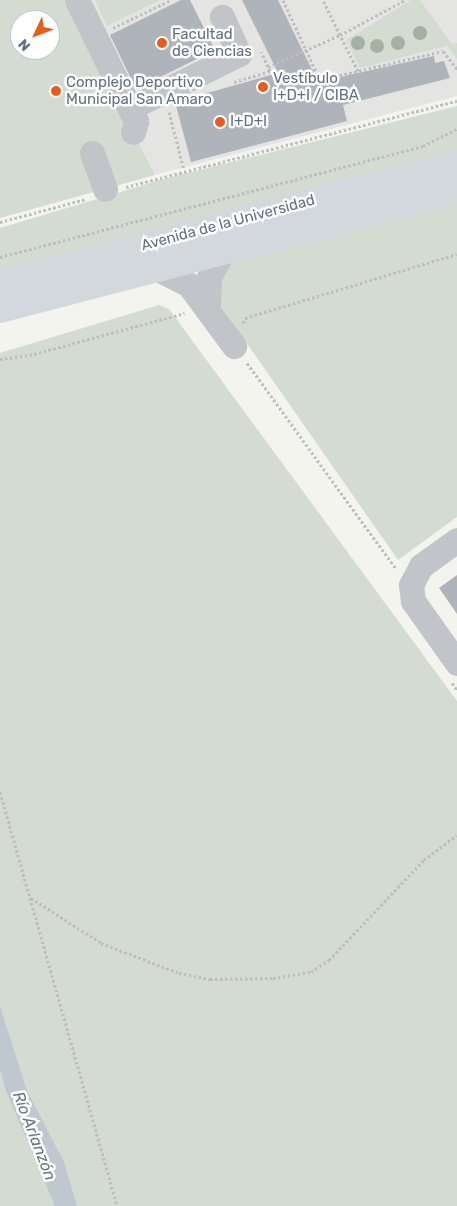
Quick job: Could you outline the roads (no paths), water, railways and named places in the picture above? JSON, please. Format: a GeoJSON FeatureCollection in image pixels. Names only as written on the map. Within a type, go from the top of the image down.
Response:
{"type":"FeatureCollection","features":[{"type":"Feature","properties":{"kind":"main road","name":"Avenida de la Universidad"},"geometry":{"type":"LineString","coordinates":[[0,283],[457,164]]}},
{"type":"Feature","properties":{"kind":"main road","name":"Avenida de la Universidad"},"geometry":{"type":"LineString","coordinates":[[0,309],[222,253],[457,190]]}},
{"type":"Feature","properties":{"kind":"street"},"geometry":{"type":"LineString","coordinates":[[77,0],[136,121],[133,132]]}},
{"type":"Feature","properties":{"kind":"street"},"geometry":{"type":"LineString","coordinates":[[130,108],[239,54],[222,17]]}},
{"type":"Feature","properties":{"kind":"street"},"geometry":{"type":"LineString","coordinates":[[92,153],[103,192]]}},
{"type":"Feature","properties":{"kind":"street"},"geometry":{"type":"LineString","coordinates":[[197,306],[208,277],[222,253]]}},
{"type":"Feature","properties":{"kind":"street"},"geometry":{"type":"LineString","coordinates":[[158,269],[180,278],[197,306],[234,346]]}},
{"type":"Feature","properties":{"kind":"street"},"geometry":{"type":"LineString","coordinates":[[457,540],[421,566],[411,584],[413,601],[457,663]]}},
{"type":"Feature","properties":{"kind":"water","name":"Río Arlanzón"},"geometry":{"type":"Polygon","coordinates":[[[0,1006],[27,1091],[64,1162],[77,1206],[55,1206],[6,1091],[0,1069],[0,1006]]]}},
{"type":"Feature","properties":{"kind":"place","name":"Facultad de Ciencias"},"geometry":{"type":"Point","coordinates":[162,43]}},
{"type":"Feature","properties":{"kind":"place","name":"Vestíbulo I+D+I / CIBA"},"geometry":{"type":"Point","coordinates":[263,87]}},
{"type":"Feature","properties":{"kind":"place","name":"Complejo Deportivo Municipal San Amaro"},"geometry":{"type":"Point","coordinates":[56,91]}},
{"type":"Feature","properties":{"kind":"place","name":"I+D+I"},"geometry":{"type":"Point","coordinates":[220,122]}}]}
